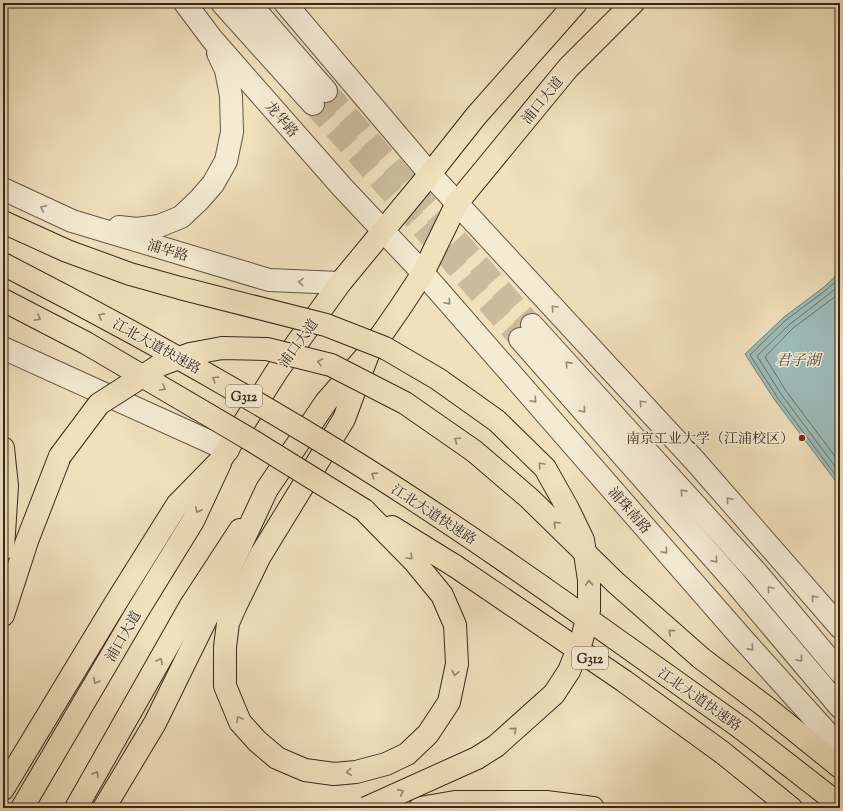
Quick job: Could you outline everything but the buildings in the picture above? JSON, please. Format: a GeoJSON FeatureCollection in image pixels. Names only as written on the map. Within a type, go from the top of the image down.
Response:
{"type":"FeatureCollection","features":[{"type":"Feature","properties":{"kind":"main road"},"geometry":{"type":"LineString","coordinates":[[430,174],[476,116],[576,3]]}},
{"type":"Feature","properties":{"kind":"main road","name":"浦口大道"},"geometry":{"type":"LineString","coordinates":[[423,273],[457,203],[568,68],[633,3]]}},
{"type":"Feature","properties":{"kind":"main road","name":"浦口大道"},"geometry":{"type":"LineString","coordinates":[[22,808],[193,520],[224,456],[277,371],[340,283],[430,174]]}},
{"type":"Feature","properties":{"kind":"main road"},"geometry":{"type":"LineString","coordinates":[[3,222],[67,251],[130,274],[326,325],[386,348],[438,379],[497,421],[545,468],[568,508],[583,540],[589,580],[589,610],[582,639],[569,671],[554,694],[496,746],[477,758],[366,808]]}},
{"type":"Feature","properties":{"kind":"main road","name":"江北大道快速路"},"geometry":{"type":"LineString","coordinates":[[3,264],[214,377],[361,466],[477,542],[734,724],[840,805]]}},
{"type":"Feature","properties":{"kind":"main road"},"geometry":{"type":"LineString","coordinates":[[76,808],[192,605],[267,489],[326,402],[368,354],[423,273]]}},
{"type":"Feature","properties":{"kind":"main road","name":"江北大道快速路"},"geometry":{"type":"LineString","coordinates":[[3,300],[93,347],[252,440],[455,566],[624,681],[723,753],[791,808]]}},
{"type":"Feature","properties":{"kind":"main road"},"geometry":{"type":"LineString","coordinates":[[3,615],[27,541],[60,456],[99,404],[160,365],[190,354],[222,348],[267,349],[331,365],[405,403],[474,451],[529,498],[616,583],[695,653],[766,707],[840,767]]}},
{"type":"Feature","properties":{"kind":"main road"},"geometry":{"type":"LineString","coordinates":[[364,510],[414,561],[442,595],[455,625],[457,664],[449,702],[428,734],[407,754],[386,764],[356,772],[334,774],[305,770],[277,758],[257,741],[240,722],[225,686],[225,647],[228,623],[260,556],[344,419],[368,354]]}},
{"type":"Feature","properties":{"kind":"main road"},"geometry":{"type":"LineString","coordinates":[[3,448],[7,486],[3,549]]}},
{"type":"Feature","properties":{"kind":"main road","name":"浦口大道"},"geometry":{"type":"LineString","coordinates":[[3,789],[176,505],[224,456]]}},
{"type":"Feature","properties":{"kind":"main road"},"geometry":{"type":"LineString","coordinates":[[104,808],[155,723],[210,611],[267,489]]}},
{"type":"Feature","properties":{"kind":"main road"},"geometry":{"type":"LineString","coordinates":[[420,808],[455,802],[538,802],[594,808]]}},
{"type":"Feature","properties":{"kind":"street","name":"龙华路"},"geometry":{"type":"LineString","coordinates":[[185,3],[212,39],[342,187],[423,273]]}},
{"type":"Feature","properties":{"kind":"street"},"geometry":{"type":"LineString","coordinates":[[222,3],[319,98],[248,3]]}},
{"type":"Feature","properties":{"kind":"street"},"geometry":{"type":"LineString","coordinates":[[285,3],[430,174],[696,462],[840,627]]}},
{"type":"Feature","properties":{"kind":"street"},"geometry":{"type":"LineString","coordinates":[[72,221],[137,229],[159,226],[181,217],[213,184],[226,162],[232,132],[231,96],[226,70],[212,39]]}},
{"type":"Feature","properties":{"kind":"street","name":"浦华路"},"geometry":{"type":"LineString","coordinates":[[3,190],[72,221],[269,280],[340,283]]}},
{"type":"Feature","properties":{"kind":"street","name":"浦珠南路"},"geometry":{"type":"LineString","coordinates":[[423,273],[740,636],[831,737],[840,745]]}},
{"type":"Feature","properties":{"kind":"street"},"geometry":{"type":"LineString","coordinates":[[840,672],[757,573],[526,332],[840,706]]}},
{"type":"Feature","properties":{"kind":"street"},"geometry":{"type":"LineString","coordinates":[[3,348],[224,456]]}},
{"type":"Feature","properties":{"kind":"water","name":"君子湖"},"geometry":{"type":"Polygon","coordinates":[[[840,272],[840,487],[774,399],[745,354],[784,317],[824,287],[840,272]]]}},
{"type":"Feature","properties":{"kind":"tunnel"},"geometry":{"type":"LineString","coordinates":[[326,91],[532,325]]}},
{"type":"Feature","properties":{"kind":"tunnel"},"geometry":{"type":"LineString","coordinates":[[313,104],[520,339]]}},
{"type":"Feature","properties":{"kind":"place","name":"南京工业大学（江浦校区）"},"geometry":{"type":"Point","coordinates":[802,438]}}]}
